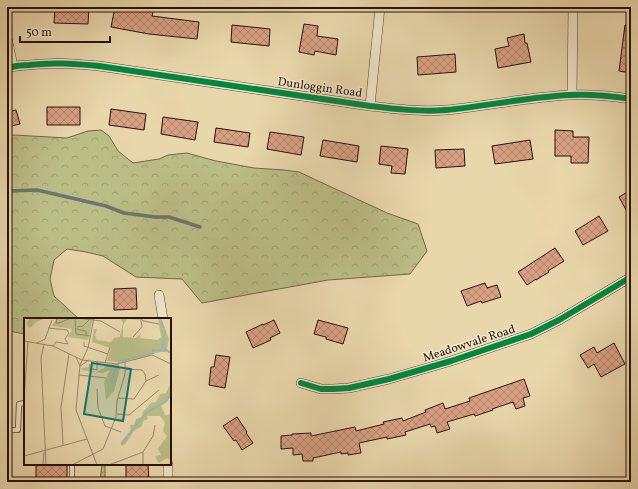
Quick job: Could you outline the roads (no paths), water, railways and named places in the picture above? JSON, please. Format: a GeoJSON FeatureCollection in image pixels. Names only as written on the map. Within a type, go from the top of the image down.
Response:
{"type":"FeatureCollection","features":[{"type":"Feature","properties":{"kind":"street"},"geometry":{"type":"LineString","coordinates":[[370,106],[380,7]]}},
{"type":"Feature","properties":{"kind":"street"},"geometry":{"type":"LineString","coordinates":[[572,94],[573,7]]}},
{"type":"Feature","properties":{"kind":"street"},"geometry":{"type":"LineString","coordinates":[[7,38],[10,67]]}},
{"type":"Feature","properties":{"kind":"street","name":"Dunloggin Road"},"geometry":{"type":"LineString","coordinates":[[10,67],[44,63],[69,63],[99,66],[370,106],[411,110],[445,110],[535,97],[572,94],[607,95],[631,99]]}},
{"type":"Feature","properties":{"kind":"street","name":"Meadowvale Road"},"geometry":{"type":"LineString","coordinates":[[301,383],[321,389],[349,388],[388,379],[451,361],[531,334],[559,320],[631,277]]}},
{"type":"Feature","properties":{"kind":"street"},"geometry":{"type":"LineString","coordinates":[[159,295],[163,318]]}},
{"type":"Feature","properties":{"kind":"street"},"geometry":{"type":"LineString","coordinates":[[168,465],[168,482]]}},
{"type":"Feature","properties":{"kind":"lane"},"geometry":{"type":"LineString","coordinates":[[7,430],[18,430],[19,404],[24,404]]}},
{"type":"Feature","properties":{"kind":"lane"},"geometry":{"type":"LineString","coordinates":[[72,465],[72,482]]}},
{"type":"Feature","properties":{"kind":"waterway"},"geometry":{"type":"LineString","coordinates":[[7,191],[37,190],[106,206],[124,213],[155,217],[169,217],[200,227]]}},
{"type":"Feature","properties":{"kind":"waterway"},"geometry":{"type":"LineString","coordinates":[[7,213],[7,226]]}}]}
